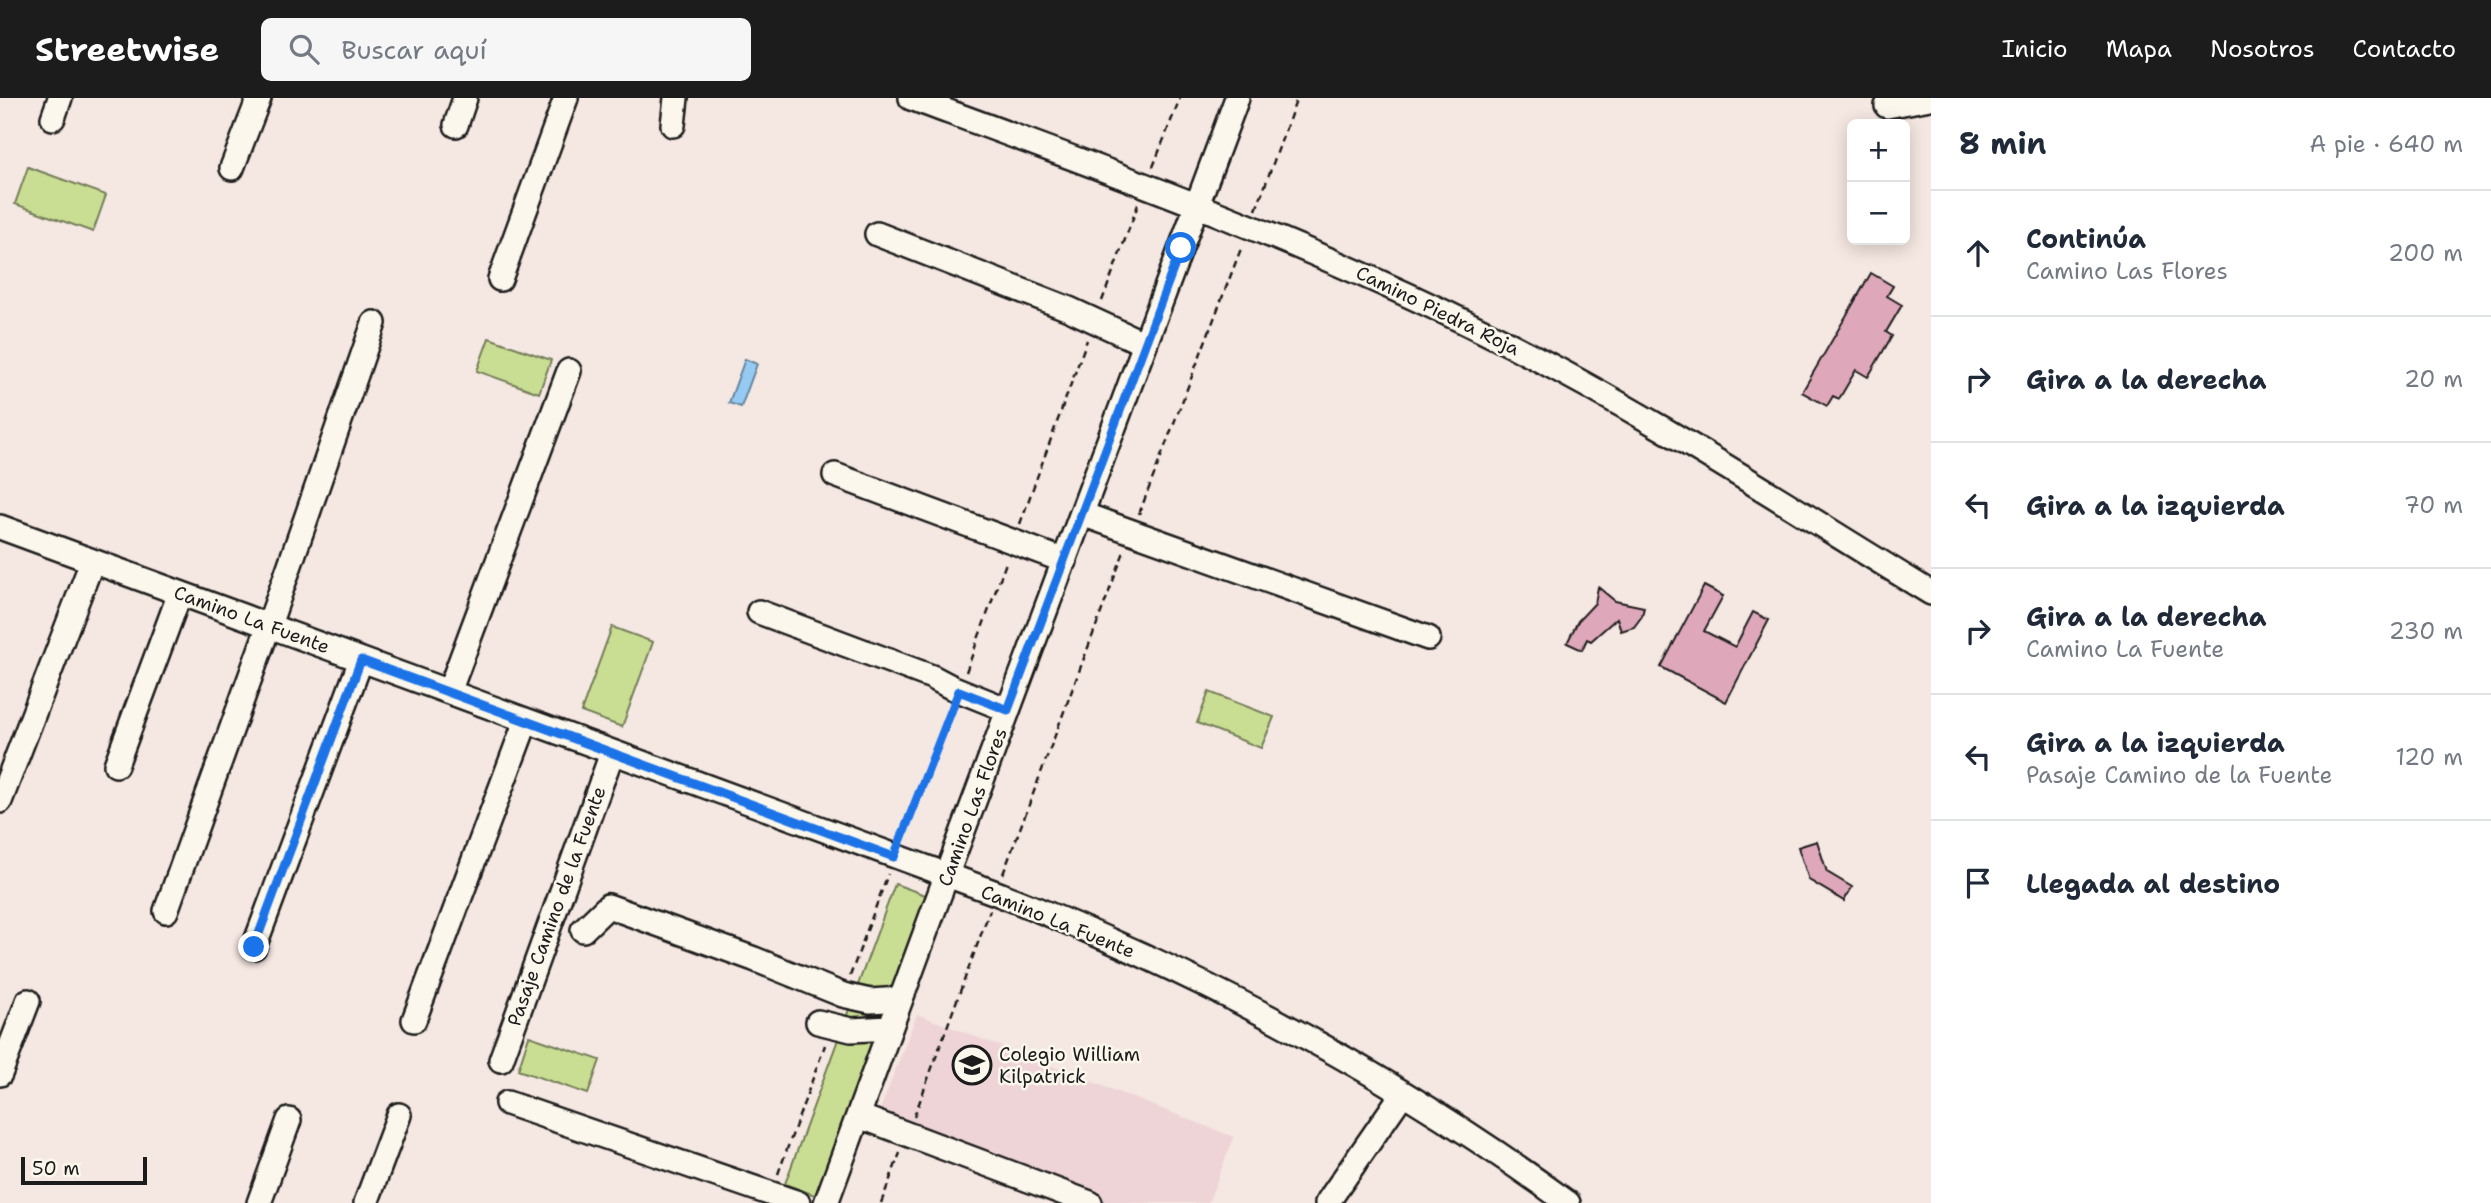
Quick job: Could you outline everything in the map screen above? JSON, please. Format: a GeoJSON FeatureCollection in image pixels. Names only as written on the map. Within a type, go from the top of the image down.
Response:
{"type":"FeatureCollection","features":[{"type":"Feature","properties":{"kind":"street"},"geometry":{"type":"LineString","coordinates":[[232,169],[259,98]]}},
{"type":"Feature","properties":{"kind":"street"},"geometry":{"type":"LineString","coordinates":[[456,125],[465,98]]}},
{"type":"Feature","properties":{"kind":"street"},"geometry":{"type":"LineString","coordinates":[[500,279],[566,98]]}},
{"type":"Feature","properties":{"kind":"street"},"geometry":{"type":"LineString","coordinates":[[673,125],[676,98]]}},
{"type":"Feature","properties":{"kind":"street","name":"Camino Piedra Roja"},"geometry":{"type":"LineString","coordinates":[[911,98],[1197,204],[1411,296],[1569,375],[1718,461],[1931,593]]}},
{"type":"Feature","properties":{"kind":"street","name":"Camino Las Flores"},"geometry":{"type":"LineString","coordinates":[[827,1203],[1237,98]]}},
{"type":"Feature","properties":{"kind":"street"},"geometry":{"type":"LineString","coordinates":[[1887,106],[1930,98]]}},
{"type":"Feature","properties":{"kind":"street"},"geometry":{"type":"LineString","coordinates":[[877,234],[1145,344]]}},
{"type":"Feature","properties":{"kind":"street"},"geometry":{"type":"LineString","coordinates":[[166,911],[374,323]]}},
{"type":"Feature","properties":{"kind":"street"},"geometry":{"type":"LineString","coordinates":[[449,692],[569,371]]}},
{"type":"Feature","properties":{"kind":"street"},"geometry":{"type":"LineString","coordinates":[[835,475],[1065,561]]}},
{"type":"Feature","properties":{"kind":"street"},"geometry":{"type":"LineString","coordinates":[[1082,514],[1427,638]]}},
{"type":"Feature","properties":{"kind":"street","name":"Camino La Fuente"},"geometry":{"type":"LineString","coordinates":[[0,527],[946,877],[996,893],[1100,936],[1225,995],[1403,1093],[1568,1203]]}},
{"type":"Feature","properties":{"kind":"street"},"geometry":{"type":"LineString","coordinates":[[0,801],[92,562]]}},
{"type":"Feature","properties":{"kind":"street"},"geometry":{"type":"LineString","coordinates":[[116,765],[180,593]]}},
{"type":"Feature","properties":{"kind":"street"},"geometry":{"type":"LineString","coordinates":[[759,612],[932,677],[1008,710]]}},
{"type":"Feature","properties":{"kind":"street"},"geometry":{"type":"LineString","coordinates":[[254,947],[361,660]]}},
{"type":"Feature","properties":{"kind":"street"},"geometry":{"type":"LineString","coordinates":[[414,1020],[526,720]]}},
{"type":"Feature","properties":{"kind":"street","name":"Pasaje Camino de la Fuente"},"geometry":{"type":"LineString","coordinates":[[501,1060],[612,753]]}},
{"type":"Feature","properties":{"kind":"street"},"geometry":{"type":"LineString","coordinates":[[583,930],[608,906],[754,959],[843,995],[870,1001],[901,999]]}},
{"type":"Feature","properties":{"kind":"street"},"geometry":{"type":"LineString","coordinates":[[0,1074],[28,1001]]}},
{"type":"Feature","properties":{"kind":"street"},"geometry":{"type":"LineString","coordinates":[[818,1022],[851,1030],[890,1028]]}},
{"type":"Feature","properties":{"kind":"street"},"geometry":{"type":"LineString","coordinates":[[1327,1203],[1403,1093]]}},
{"type":"Feature","properties":{"kind":"street"},"geometry":{"type":"LineString","coordinates":[[507,1104],[798,1203]]}},
{"type":"Feature","properties":{"kind":"street"},"geometry":{"type":"LineString","coordinates":[[366,1203],[399,1115]]}},
{"type":"Feature","properties":{"kind":"street"},"geometry":{"type":"LineString","coordinates":[[859,1116],[1090,1203]]}},
{"type":"Feature","properties":{"kind":"street"},"geometry":{"type":"LineString","coordinates":[[259,1203],[289,1120]]}},
{"type":"Feature","properties":{"kind":"path"},"geometry":{"type":"LineString","coordinates":[[894,857],[959,691],[1094,321],[1180,98]]}},
{"type":"Feature","properties":{"kind":"path"},"geometry":{"type":"LineString","coordinates":[[881,1203],[1297,98]]}},
{"type":"Feature","properties":{"kind":"shaded area","name":"Colegio William Kilpatrick"},"geometry":{"type":"Polygon","coordinates":[[[917,1014],[1234,1137],[1208,1203],[1104,1203],[878,1115],[917,1014]]]}},
{"type":"Feature","properties":{"kind":"green space"},"geometry":{"type":"Polygon","coordinates":[[[28,167],[106,195],[93,232],[15,204],[28,167]]]}},
{"type":"Feature","properties":{"kind":"green space"},"geometry":{"type":"Polygon","coordinates":[[[489,338],[551,360],[539,393],[477,371],[489,338]]]}},
{"type":"Feature","properties":{"kind":"green space"},"geometry":{"type":"Polygon","coordinates":[[[612,627],[653,642],[622,727],[581,712],[612,627]]]}},
{"type":"Feature","properties":{"kind":"green space"},"geometry":{"type":"Polygon","coordinates":[[[1209,692],[1274,717],[1261,748],[1197,723],[1209,692]]]}},
{"type":"Feature","properties":{"kind":"green space"},"geometry":{"type":"Polygon","coordinates":[[[895,884],[931,897],[820,1197],[785,1184],[895,884]]]}},
{"type":"Feature","properties":{"kind":"green space"},"geometry":{"type":"Polygon","coordinates":[[[529,1036],[600,1060],[588,1094],[518,1070],[529,1036]]]}},
{"type":"Feature","properties":{"kind":"water"},"geometry":{"type":"Polygon","coordinates":[[[745,359],[757,364],[741,407],[729,403],[745,359]]]}},
{"type":"Feature","properties":{"kind":"building"},"geometry":{"type":"Polygon","coordinates":[[[1871,273],[1893,286],[1887,296],[1902,305],[1886,332],[1892,336],[1868,377],[1856,370],[1839,399],[1833,396],[1827,406],[1802,392],[1871,273]]]}},
{"type":"Feature","properties":{"kind":"building"},"geometry":{"type":"Polygon","coordinates":[[[1704,586],[1723,596],[1704,631],[1735,647],[1753,612],[1769,620],[1726,702],[1661,667],[1704,586]]]}},
{"type":"Feature","properties":{"kind":"building"},"geometry":{"type":"Polygon","coordinates":[[[1598,587],[1615,601],[1644,607],[1642,616],[1634,627],[1621,631],[1617,618],[1591,641],[1587,639],[1582,650],[1567,643],[1578,621],[1595,603],[1598,587]]]}},
{"type":"Feature","properties":{"kind":"building"},"geometry":{"type":"Polygon","coordinates":[[[1817,841],[1827,872],[1852,887],[1844,901],[1809,880],[1798,847],[1817,841]]]}},
{"type":"Feature","properties":{"kind":"place","name":"Colegio William Kilpatrick"},"geometry":{"type":"Point","coordinates":[972,1065]}},
{"type":"Feature","properties":{"kind":"route"},"geometry":{"type":"LineString","coordinates":[[254,947],[361,660],[894,857],[959,691],[1008,710],[1181,248]]}}]}
